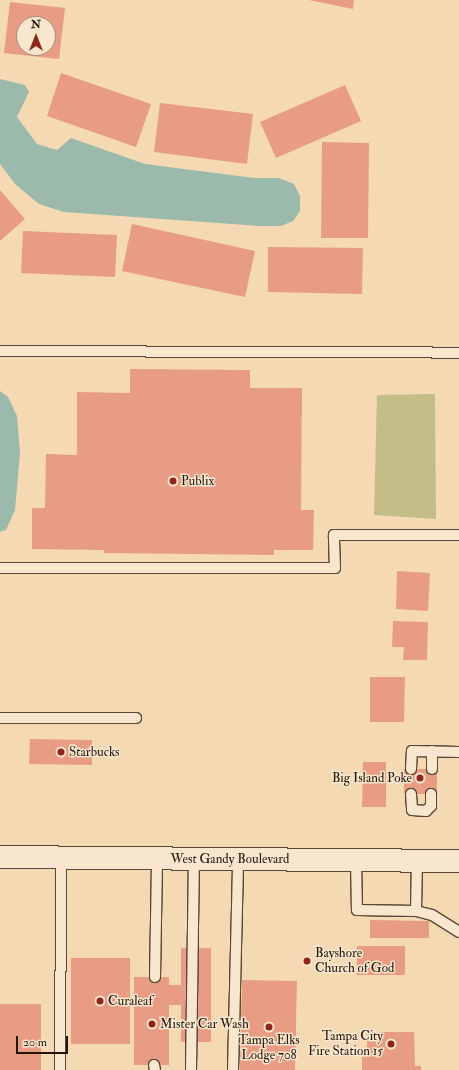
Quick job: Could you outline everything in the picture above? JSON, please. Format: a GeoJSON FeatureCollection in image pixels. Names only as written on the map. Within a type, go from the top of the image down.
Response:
{"type":"FeatureCollection","features":[{"type":"Feature","properties":{"kind":"main road","name":"West Gandy Boulevard"},"geometry":{"type":"LineString","coordinates":[[0,857],[459,861]]}},
{"type":"Feature","properties":{"kind":"lane"},"geometry":{"type":"LineString","coordinates":[[0,351],[459,353]]}},
{"type":"Feature","properties":{"kind":"lane"},"geometry":{"type":"LineString","coordinates":[[0,568],[335,568],[334,535],[459,535]]}},
{"type":"Feature","properties":{"kind":"lane"},"geometry":{"type":"LineString","coordinates":[[0,718],[136,718]]}},
{"type":"Feature","properties":{"kind":"lane"},"geometry":{"type":"LineString","coordinates":[[411,769],[412,751],[459,752]]}},
{"type":"Feature","properties":{"kind":"lane"},"geometry":{"type":"LineString","coordinates":[[432,751],[432,769]]}},
{"type":"Feature","properties":{"kind":"lane"},"geometry":{"type":"LineString","coordinates":[[411,794],[412,810],[426,811],[431,806],[431,794]]}},
{"type":"Feature","properties":{"kind":"lane"},"geometry":{"type":"LineString","coordinates":[[60,1070],[61,858]]}},
{"type":"Feature","properties":{"kind":"lane"},"geometry":{"type":"LineString","coordinates":[[154,977],[157,858]]}},
{"type":"Feature","properties":{"kind":"lane"},"geometry":{"type":"LineString","coordinates":[[191,1070],[194,859]]}},
{"type":"Feature","properties":{"kind":"lane"},"geometry":{"type":"LineString","coordinates":[[233,1070],[238,859]]}},
{"type":"Feature","properties":{"kind":"lane"},"geometry":{"type":"LineString","coordinates":[[356,860],[357,910],[416,911],[432,915],[459,932]]}},
{"type":"Feature","properties":{"kind":"lane"},"geometry":{"type":"LineString","coordinates":[[416,860],[416,911]]}},
{"type":"Feature","properties":{"kind":"shaded area"},"geometry":{"type":"Polygon","coordinates":[[[0,79],[25,85],[29,92],[17,117],[37,144],[57,150],[71,138],[145,164],[254,178],[279,178],[294,184],[300,196],[300,211],[293,221],[281,226],[258,226],[64,212],[39,204],[15,184],[0,164],[0,79]]]}},
{"type":"Feature","properties":{"kind":"shaded area"},"geometry":{"type":"Polygon","coordinates":[[[0,391],[8,397],[17,416],[20,453],[15,510],[6,530],[0,532],[0,391]]]}},
{"type":"Feature","properties":{"kind":"shaded area"},"geometry":{"type":"Polygon","coordinates":[[[435,394],[436,519],[374,515],[377,395],[435,394]]]}},
{"type":"Feature","properties":{"kind":"building"},"geometry":{"type":"Polygon","coordinates":[[[309,0],[354,0],[353,9],[309,0]]]}},
{"type":"Feature","properties":{"kind":"building"},"geometry":{"type":"Polygon","coordinates":[[[10,2],[65,8],[59,59],[32,56],[56,56],[56,16],[16,16],[16,54],[4,53],[10,2]]]}},
{"type":"Feature","properties":{"kind":"building"},"geometry":{"type":"Polygon","coordinates":[[[61,73],[151,104],[136,147],[47,116],[61,73]]]}},
{"type":"Feature","properties":{"kind":"building"},"geometry":{"type":"Polygon","coordinates":[[[345,85],[361,121],[276,158],[260,122],[345,85]]]}},
{"type":"Feature","properties":{"kind":"building"},"geometry":{"type":"Polygon","coordinates":[[[160,103],[253,114],[247,164],[154,152],[160,103]]]}},
{"type":"Feature","properties":{"kind":"building"},"geometry":{"type":"Polygon","coordinates":[[[322,142],[369,143],[368,238],[321,238],[322,142]]]}},
{"type":"Feature","properties":{"kind":"building"},"geometry":{"type":"Polygon","coordinates":[[[0,190],[25,219],[0,241],[0,190]]]}},
{"type":"Feature","properties":{"kind":"building"},"geometry":{"type":"Polygon","coordinates":[[[132,224],[255,251],[245,297],[122,271],[132,224]]]}},
{"type":"Feature","properties":{"kind":"building"},"geometry":{"type":"Polygon","coordinates":[[[23,231],[117,235],[115,277],[21,273],[23,231]]]}},
{"type":"Feature","properties":{"kind":"building"},"geometry":{"type":"Polygon","coordinates":[[[268,247],[363,248],[362,294],[268,292],[268,247]]]}},
{"type":"Feature","properties":{"kind":"building","name":"Publix"},"geometry":{"type":"Polygon","coordinates":[[[130,369],[250,370],[250,388],[302,388],[301,510],[314,510],[313,550],[274,550],[274,555],[104,553],[104,550],[32,549],[32,508],[45,508],[46,454],[77,455],[77,392],[130,393],[130,369]]]}},
{"type":"Feature","properties":{"kind":"building"},"geometry":{"type":"Polygon","coordinates":[[[397,571],[430,573],[428,611],[396,609],[397,571]]]}},
{"type":"Feature","properties":{"kind":"building"},"geometry":{"type":"Polygon","coordinates":[[[393,621],[428,622],[427,660],[403,660],[404,647],[392,647],[393,621]]]}},
{"type":"Feature","properties":{"kind":"building"},"geometry":{"type":"Polygon","coordinates":[[[370,677],[405,677],[404,722],[370,722],[370,677]]]}},
{"type":"Feature","properties":{"kind":"building","name":"Starbucks"},"geometry":{"type":"Polygon","coordinates":[[[30,739],[92,740],[92,765],[29,764],[30,739]]]}},
{"type":"Feature","properties":{"kind":"building"},"geometry":{"type":"Polygon","coordinates":[[[363,762],[386,762],[386,807],[362,807],[363,762]]]}},
{"type":"Feature","properties":{"kind":"building"},"geometry":{"type":"Polygon","coordinates":[[[404,769],[437,769],[437,794],[404,794],[404,769]]]}},
{"type":"Feature","properties":{"kind":"building"},"geometry":{"type":"Polygon","coordinates":[[[370,920],[429,921],[429,938],[370,938],[370,920]]]}},
{"type":"Feature","properties":{"kind":"building"},"geometry":{"type":"Polygon","coordinates":[[[357,946],[405,946],[405,975],[357,975],[357,946]]]}},
{"type":"Feature","properties":{"kind":"building","name":"Mister Car Wash"},"geometry":{"type":"Polygon","coordinates":[[[181,948],[211,948],[211,1042],[181,1042],[181,1005],[169,1005],[169,1065],[134,1065],[134,977],[169,977],[169,985],[181,985],[181,948]]]}},
{"type":"Feature","properties":{"kind":"building","name":"Curaleaf"},"geometry":{"type":"Polygon","coordinates":[[[71,958],[130,958],[130,1044],[71,1044],[71,958]]]}},
{"type":"Feature","properties":{"kind":"building","name":"Tampa Elks Lodge 708"},"geometry":{"type":"Polygon","coordinates":[[[242,980],[297,981],[295,1070],[240,1070],[242,980]]]}},
{"type":"Feature","properties":{"kind":"building"},"geometry":{"type":"Polygon","coordinates":[[[0,1004],[41,1004],[41,1070],[0,1070],[0,1004]]]}},
{"type":"Feature","properties":{"kind":"building","name":"Tampa City Fire Station 15"},"geometry":{"type":"Polygon","coordinates":[[[367,1032],[414,1032],[415,1066],[421,1066],[421,1070],[362,1070],[362,1057],[367,1056],[367,1032]]]}},
{"type":"Feature","properties":{"kind":"place","name":"Publix"},"geometry":{"type":"Point","coordinates":[173,481]}},
{"type":"Feature","properties":{"kind":"place","name":"Starbucks"},"geometry":{"type":"Point","coordinates":[61,752]}},
{"type":"Feature","properties":{"kind":"place","name":"Big Island Poke"},"geometry":{"type":"Point","coordinates":[420,778]}},
{"type":"Feature","properties":{"kind":"place","name":"Bayshore Church of God"},"geometry":{"type":"Point","coordinates":[307,961]}},
{"type":"Feature","properties":{"kind":"place","name":"Curaleaf"},"geometry":{"type":"Point","coordinates":[100,1001]}},
{"type":"Feature","properties":{"kind":"place","name":"Mister Car Wash"},"geometry":{"type":"Point","coordinates":[152,1024]}},
{"type":"Feature","properties":{"kind":"place","name":"Tampa Elks Lodge 708"},"geometry":{"type":"Point","coordinates":[269,1027]}},
{"type":"Feature","properties":{"kind":"place","name":"Tampa City Fire Station 15"},"geometry":{"type":"Point","coordinates":[391,1044]}}]}
